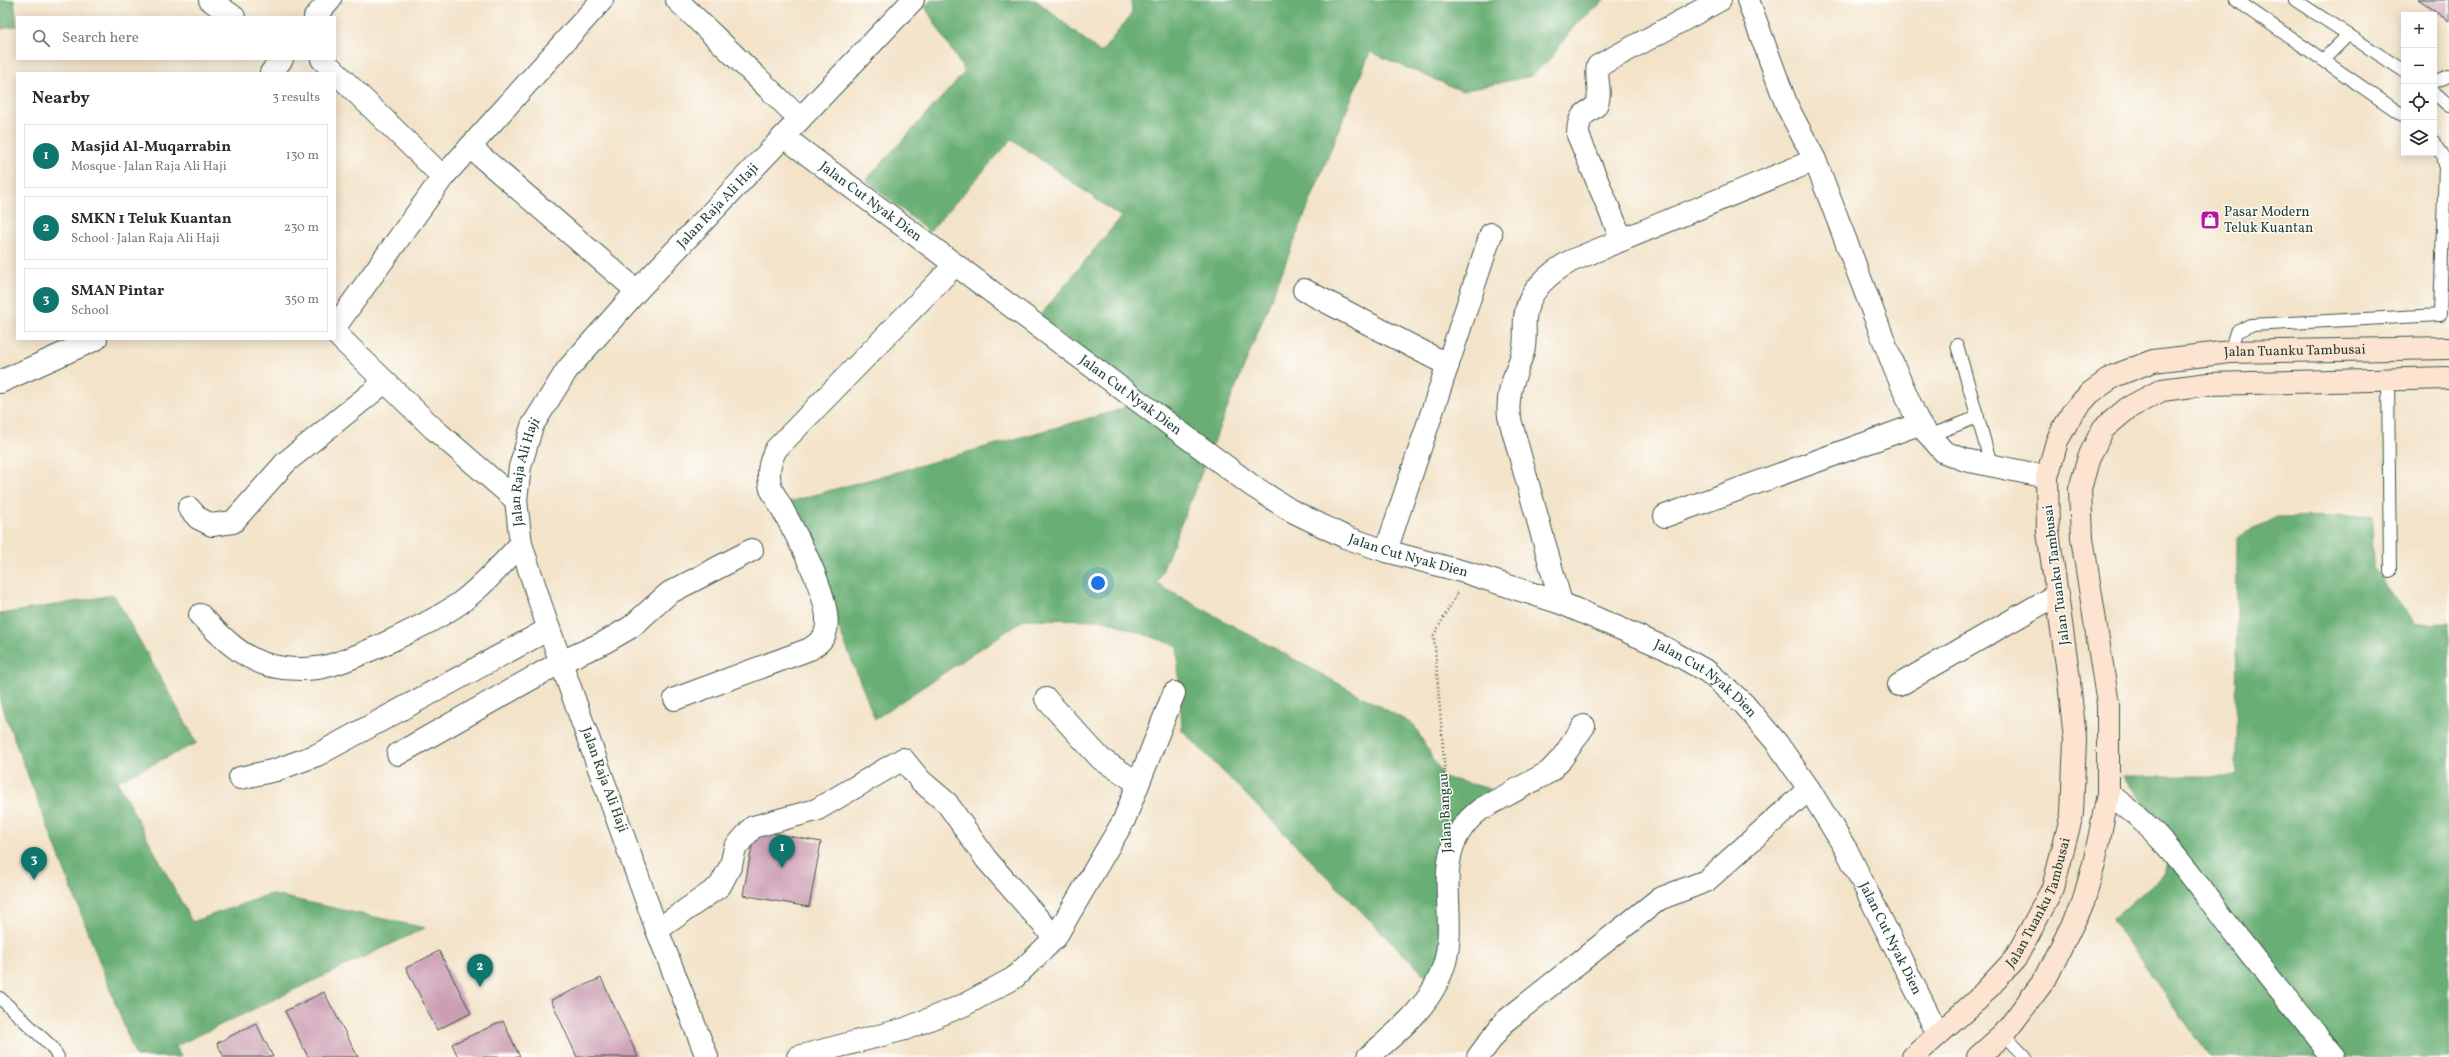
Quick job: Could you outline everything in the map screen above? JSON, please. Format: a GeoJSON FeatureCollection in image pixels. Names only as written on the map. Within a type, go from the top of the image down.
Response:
{"type":"FeatureCollection","features":[{"type":"Feature","properties":{"kind":"main road","name":"Jalan Tuanku Tambusai"},"geometry":{"type":"LineString","coordinates":[[1913,1057],[1977,1000],[2015,959],[2053,888],[2072,814],[2075,739],[2058,594],[2048,532],[2047,477],[2057,441],[2072,413],[2090,393],[2114,376],[2154,361],[2230,352],[2446,348]]}},
{"type":"Feature","properties":{"kind":"main road"},"geometry":{"type":"LineString","coordinates":[[2446,348],[2446,378]]}},
{"type":"Feature","properties":{"kind":"main road","name":"Jalan Tuanku Tambusai"},"geometry":{"type":"LineString","coordinates":[[1978,1057],[2004,1034],[2046,978],[2083,903],[2094,864],[2108,794],[2108,704],[2082,538],[2080,489],[2089,457],[2103,429],[2128,408],[2162,390],[2208,384],[2446,378]]}},
{"type":"Feature","properties":{"kind":"main road"},"geometry":{"type":"LineString","coordinates":[[2053,888],[2083,903]]}},
{"type":"Feature","properties":{"kind":"street"},"geometry":{"type":"LineString","coordinates":[[210,0],[233,16]]}},
{"type":"Feature","properties":{"kind":"street"},"geometry":{"type":"LineString","coordinates":[[316,16],[330,0]]}},
{"type":"Feature","properties":{"kind":"street"},"geometry":{"type":"LineString","coordinates":[[336,326],[443,178],[602,0]]}},
{"type":"Feature","properties":{"kind":"street"},"geometry":{"type":"LineString","coordinates":[[677,0],[800,119]]}},
{"type":"Feature","properties":{"kind":"street","name":"Jalan Raja Ali Haji"},"geometry":{"type":"LineString","coordinates":[[707,1057],[657,930],[549,629],[521,544],[516,500],[520,467],[532,426],[567,370],[637,291],[913,0]]}},
{"type":"Feature","properties":{"kind":"street"},"geometry":{"type":"LineString","coordinates":[[1622,240],[1578,135],[1578,122],[1581,116],[1596,105],[1598,99],[1596,74],[1598,66],[1720,0]]}},
{"type":"Feature","properties":{"kind":"street"},"geometry":{"type":"LineString","coordinates":[[1748,0],[1787,106],[1815,160],[1894,367],[1923,430],[1944,452],[1965,460],[1991,464],[2047,477]]}},
{"type":"Feature","properties":{"kind":"street"},"geometry":{"type":"LineString","coordinates":[[272,72],[281,60]]}},
{"type":"Feature","properties":{"kind":"street"},"geometry":{"type":"LineString","coordinates":[[323,60],[335,72]]}},
{"type":"Feature","properties":{"kind":"street"},"geometry":{"type":"LineString","coordinates":[[336,73],[443,178]]}},
{"type":"Feature","properties":{"kind":"street","name":"Jalan Cut Nyak Dien"},"geometry":{"type":"LineString","coordinates":[[784,137],[1251,485],[1290,510],[1345,537],[1468,573],[1561,603],[1665,648],[1708,672],[1744,704],[1777,743],[1809,789],[1847,851],[1938,1034]]}},
{"type":"Feature","properties":{"kind":"street"},"geometry":{"type":"LineString","coordinates":[[470,147],[637,291]]}},
{"type":"Feature","properties":{"kind":"street"},"geometry":{"type":"LineString","coordinates":[[1561,603],[1509,416],[1508,396],[1524,350],[1525,317],[1528,302],[1536,289],[1553,271],[1571,261],[1815,160]]}},
{"type":"Feature","properties":{"kind":"street"},"geometry":{"type":"LineString","coordinates":[[1386,550],[1491,234]]}},
{"type":"Feature","properties":{"kind":"street"},"geometry":{"type":"LineString","coordinates":[[675,699],[810,649],[821,641],[826,626],[823,601],[804,551],[771,489],[768,479],[770,461],[776,449],[955,265]]}},
{"type":"Feature","properties":{"kind":"street"},"geometry":{"type":"LineString","coordinates":[[1304,290],[1448,364]]}},
{"type":"Feature","properties":{"kind":"street"},"geometry":{"type":"LineString","coordinates":[[336,334],[434,429],[516,500]]}},
{"type":"Feature","properties":{"kind":"street"},"geometry":{"type":"LineString","coordinates":[[0,382],[94,340]]}},
{"type":"Feature","properties":{"kind":"street"},"geometry":{"type":"LineString","coordinates":[[189,508],[198,518],[212,525],[233,522],[286,462],[385,382]]}},
{"type":"Feature","properties":{"kind":"street"},"geometry":{"type":"LineString","coordinates":[[1665,516],[1923,430]]}},
{"type":"Feature","properties":{"kind":"street"},"geometry":{"type":"LineString","coordinates":[[200,615],[244,655],[265,664],[292,668],[317,668],[368,650],[459,604],[480,587],[521,544]]}},
{"type":"Feature","properties":{"kind":"street"},"geometry":{"type":"LineString","coordinates":[[398,754],[561,662],[605,642],[630,627],[669,593],[752,550]]}},
{"type":"Feature","properties":{"kind":"street"},"geometry":{"type":"LineString","coordinates":[[1899,685],[2058,594]]}},
{"type":"Feature","properties":{"kind":"street"},"geometry":{"type":"LineString","coordinates":[[240,778],[276,770],[317,755],[549,629]]}},
{"type":"Feature","properties":{"kind":"street"},"geometry":{"type":"LineString","coordinates":[[798,1057],[905,1029],[964,1005],[1014,978],[1055,938],[1124,820],[1174,693]]}},
{"type":"Feature","properties":{"kind":"street"},"geometry":{"type":"LineString","coordinates":[[1046,699],[1101,759],[1138,783]]}},
{"type":"Feature","properties":{"kind":"street"},"geometry":{"type":"LineString","coordinates":[[1450,848],[1470,816],[1549,772],[1562,758],[1584,726]]}},
{"type":"Feature","properties":{"kind":"street"},"geometry":{"type":"LineString","coordinates":[[657,930],[720,886],[731,865],[735,848],[753,826],[816,810],[903,759],[921,781],[947,803],[986,859],[1055,938]]}},
{"type":"Feature","properties":{"kind":"street"},"geometry":{"type":"LineString","coordinates":[[1478,1057],[1504,1022],[1659,899],[1706,881],[1809,789]]}},
{"type":"Feature","properties":{"kind":"street"},"geometry":{"type":"LineString","coordinates":[[2108,794],[2128,807],[2166,844],[2334,1057]]}},
{"type":"Feature","properties":{"kind":"street","name":"Jalan Bangau"},"geometry":{"type":"LineString","coordinates":[[1368,1057],[1399,1031],[1424,1005],[1439,978],[1448,943],[1448,863],[1450,848]]}},
{"type":"Feature","properties":{"kind":"lane"},"geometry":{"type":"LineString","coordinates":[[2236,0],[2401,114]]}},
{"type":"Feature","properties":{"kind":"lane"},"geometry":{"type":"LineString","coordinates":[[2295,0],[2401,69]]}},
{"type":"Feature","properties":{"kind":"lane"},"geometry":{"type":"LineString","coordinates":[[2323,60],[2348,35]]}},
{"type":"Feature","properties":{"kind":"lane"},"geometry":{"type":"LineString","coordinates":[[2437,81],[2449,76]]}},
{"type":"Feature","properties":{"kind":"lane"},"geometry":{"type":"LineString","coordinates":[[2437,96],[2449,106]]}},
{"type":"Feature","properties":{"kind":"lane"},"geometry":{"type":"LineString","coordinates":[[2230,352],[2236,332],[2252,325],[2444,315],[2445,165],[2443,155],[2437,146]]}},
{"type":"Feature","properties":{"kind":"lane"},"geometry":{"type":"LineString","coordinates":[[1957,345],[1991,464]]}},
{"type":"Feature","properties":{"kind":"lane"},"geometry":{"type":"LineString","coordinates":[[2388,380],[2390,571]]}},
{"type":"Feature","properties":{"kind":"lane"},"geometry":{"type":"LineString","coordinates":[[1923,430],[1978,417]]}},
{"type":"Feature","properties":{"kind":"lane"},"geometry":{"type":"LineString","coordinates":[[0,998],[52,1046],[58,1057]]}},
{"type":"Feature","properties":{"kind":"lane"},"geometry":{"type":"LineString","coordinates":[[2004,1034],[2026,1057]]}},
{"type":"Feature","properties":{"kind":"path","name":"Jalan Bangau"},"geometry":{"type":"LineString","coordinates":[[1450,848],[1434,635],[1468,573]]}},
{"type":"Feature","properties":{"kind":"green space"},"geometry":{"type":"Polygon","coordinates":[[[0,0],[14,0],[16,26],[0,29],[0,0]]]}},
{"type":"Feature","properties":{"kind":"green space"},"geometry":{"type":"Polygon","coordinates":[[[931,0],[1036,0],[1101,53],[1132,13],[1131,0],[1605,0],[1574,26],[1551,58],[1531,76],[1462,91],[1370,52],[1157,584],[1414,725],[1443,777],[1491,789],[1452,819],[1443,848],[1442,952],[1431,982],[1182,730],[1177,646],[1105,620],[1025,619],[875,719],[789,502],[1122,409],[1135,391],[1039,317],[1121,217],[1012,139],[929,232],[866,180],[965,72],[925,7],[931,0]]]}},
{"type":"Feature","properties":{"kind":"green space"},"geometry":{"type":"Polygon","coordinates":[[[2372,516],[2373,568],[2415,624],[2449,623],[2449,1057],[2210,1057],[2112,920],[2164,874],[2172,843],[2123,776],[2236,776],[2237,537],[2278,517],[2372,516]]]}},
{"type":"Feature","properties":{"kind":"green space"},"geometry":{"type":"Polygon","coordinates":[[[114,595],[197,743],[117,781],[192,922],[270,894],[425,928],[176,1046],[181,1057],[136,1057],[0,702],[0,612],[1,614],[114,595]]]}},
{"type":"Feature","properties":{"kind":"building"},"geometry":{"type":"Polygon","coordinates":[[[2418,0],[2449,0],[2449,21],[2418,0]]]}},
{"type":"Feature","properties":{"kind":"building"},"geometry":{"type":"Polygon","coordinates":[[[755,830],[821,842],[809,907],[743,895],[755,830]]]}},
{"type":"Feature","properties":{"kind":"building"},"geometry":{"type":"Polygon","coordinates":[[[439,951],[471,1013],[437,1030],[406,968],[439,951]]]}},
{"type":"Feature","properties":{"kind":"building"},"geometry":{"type":"Polygon","coordinates":[[[601,978],[638,1057],[577,1057],[551,1000],[601,978]]]}},
{"type":"Feature","properties":{"kind":"building"},"geometry":{"type":"Polygon","coordinates":[[[324,992],[358,1057],[308,1057],[285,1011],[324,992]]]}},
{"type":"Feature","properties":{"kind":"building"},"geometry":{"type":"Polygon","coordinates":[[[503,1021],[520,1057],[458,1057],[452,1044],[503,1021]]]}},
{"type":"Feature","properties":{"kind":"building"},"geometry":{"type":"Polygon","coordinates":[[[256,1023],[273,1057],[224,1057],[217,1043],[256,1023]]]}},
{"type":"Feature","properties":{"kind":"place","name":"Pasar Modern Teluk Kuantan"},"geometry":{"type":"Point","coordinates":[2210,220]}},
{"type":"Feature","properties":{"kind":"place","name":"Masjid Al-Muqarrabin"},"geometry":{"type":"Point","coordinates":[782,868]}},
{"type":"Feature","properties":{"kind":"place","name":"SMAN Pintar"},"geometry":{"type":"Point","coordinates":[34,880]}},
{"type":"Feature","properties":{"kind":"place","name":"SMKN 1 Teluk Kuantan"},"geometry":{"type":"Point","coordinates":[480,987]}}]}
